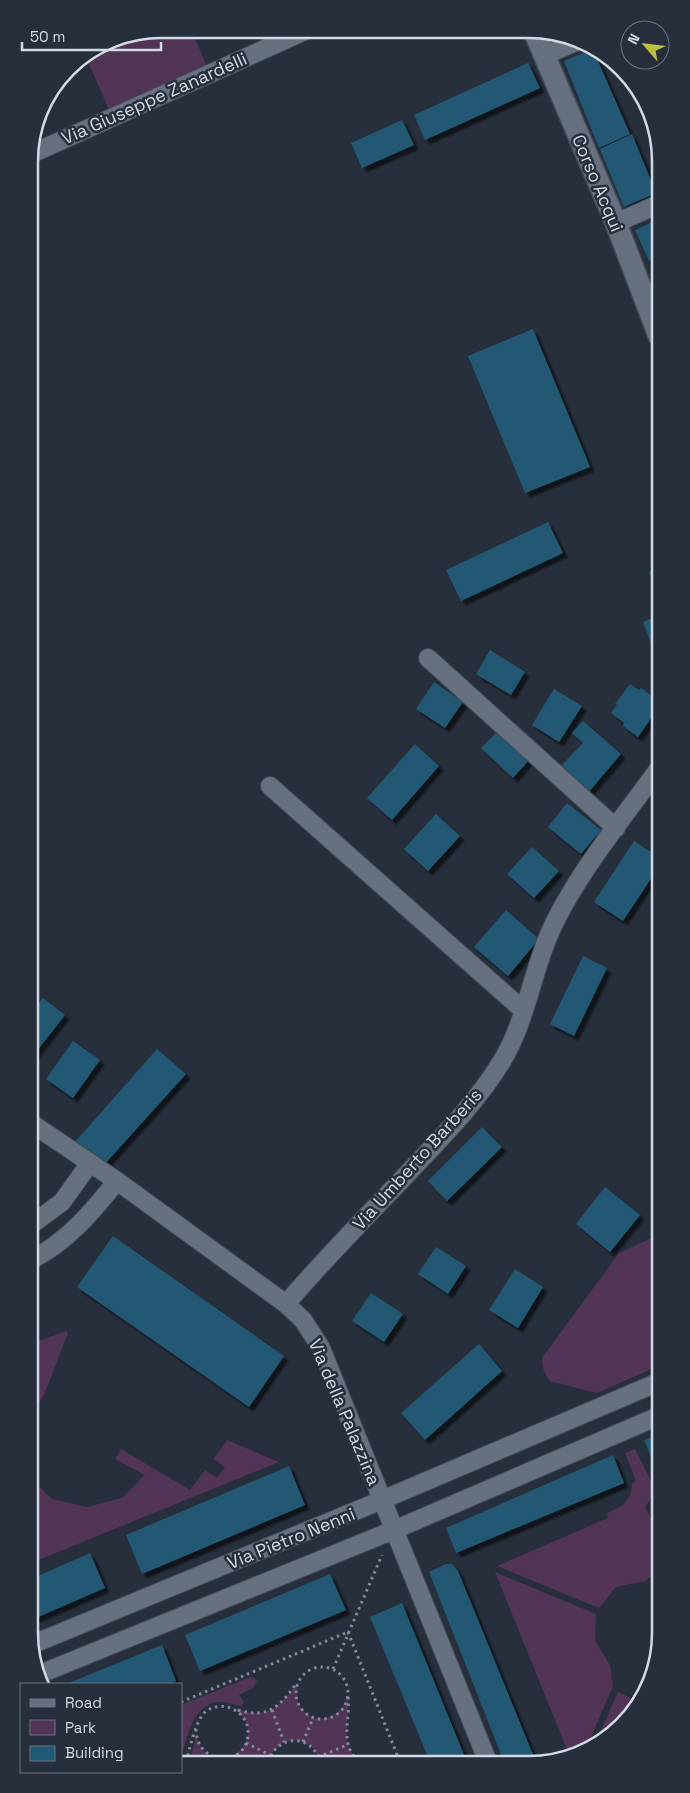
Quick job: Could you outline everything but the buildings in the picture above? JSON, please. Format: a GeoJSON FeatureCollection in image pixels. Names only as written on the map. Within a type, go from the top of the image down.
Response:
{"type":"FeatureCollection","features":[{"type":"Feature","properties":{"kind":"street","name":"Via Giuseppe Zanardelli"},"geometry":{"type":"LineString","coordinates":[[38,151],[289,38]]}},
{"type":"Feature","properties":{"kind":"street","name":"Corso Acqui"},"geometry":{"type":"LineString","coordinates":[[537,38],[616,223],[652,318]]}},
{"type":"Feature","properties":{"kind":"street"},"geometry":{"type":"LineString","coordinates":[[545,55],[570,45]]}},
{"type":"Feature","properties":{"kind":"street"},"geometry":{"type":"LineString","coordinates":[[616,223],[652,207]]}},
{"type":"Feature","properties":{"kind":"street"},"geometry":{"type":"LineString","coordinates":[[428,658],[616,828]]}},
{"type":"Feature","properties":{"kind":"street","name":"Via Umberto Barberis"},"geometry":{"type":"LineString","coordinates":[[286,1304],[322,1261],[462,1115],[501,1062],[512,1042],[548,938],[557,918],[588,867],[652,778]]}},
{"type":"Feature","properties":{"kind":"street"},"geometry":{"type":"LineString","coordinates":[[270,786],[524,1011]]}},
{"type":"Feature","properties":{"kind":"street","name":"Via della Palazzina"},"geometry":{"type":"LineString","coordinates":[[38,1128],[117,1181],[286,1304],[303,1320],[321,1348],[486,1756]]}},
{"type":"Feature","properties":{"kind":"street"},"geometry":{"type":"LineString","coordinates":[[38,1220],[62,1202],[90,1163]]}},
{"type":"Feature","properties":{"kind":"street"},"geometry":{"type":"LineString","coordinates":[[38,1256],[54,1246],[88,1217],[117,1181]]}},
{"type":"Feature","properties":{"kind":"street","name":"Via Pietro Nenni"},"geometry":{"type":"LineString","coordinates":[[38,1642],[382,1500],[652,1385]]}},
{"type":"Feature","properties":{"kind":"street","name":"Via Pietro Nenni"},"geometry":{"type":"LineString","coordinates":[[44,1672],[394,1530],[652,1419]]}},
{"type":"Feature","properties":{"kind":"path"},"geometry":{"type":"LineString","coordinates":[[333,1669],[383,1551]]}},
{"type":"Feature","properties":{"kind":"path"},"geometry":{"type":"LineString","coordinates":[[182,1702],[348,1632]]}},
{"type":"Feature","properties":{"kind":"path"},"geometry":{"type":"LineString","coordinates":[[348,1632],[398,1756]]}},
{"type":"Feature","properties":{"kind":"path"},"geometry":{"type":"LineString","coordinates":[[188,1756],[199,1720],[212,1708],[230,1707],[250,1713],[272,1710],[282,1702],[311,1669],[322,1666],[339,1673],[346,1683],[348,1696],[347,1745],[353,1756]]}},
{"type":"Feature","properties":{"kind":"path"},"geometry":{"type":"LineString","coordinates":[[299,1681],[296,1688],[298,1703],[302,1709],[314,1718],[329,1718],[336,1714],[342,1710],[348,1696]]}},
{"type":"Feature","properties":{"kind":"path"},"geometry":{"type":"LineString","coordinates":[[230,1707],[244,1718],[248,1726],[246,1743],[234,1756]]}},
{"type":"Feature","properties":{"kind":"path"},"geometry":{"type":"LineString","coordinates":[[272,1710],[284,1742]]}},
{"type":"Feature","properties":{"kind":"path"},"geometry":{"type":"LineString","coordinates":[[303,1742],[313,1718]]}},
{"type":"Feature","properties":{"kind":"path"},"geometry":{"type":"LineString","coordinates":[[196,1728],[196,1736],[203,1751],[210,1756]]}},
{"type":"Feature","properties":{"kind":"path"},"geometry":{"type":"LineString","coordinates":[[246,1743],[270,1755],[278,1745],[297,1740],[310,1745],[318,1756],[347,1745]]}},
{"type":"Feature","properties":{"kind":"green space"},"geometry":{"type":"Polygon","coordinates":[[[195,38],[209,72],[112,117],[88,61],[106,50],[137,40],[195,38]]]}},
{"type":"Feature","properties":{"kind":"green space"},"geometry":{"type":"Polygon","coordinates":[[[652,1238],[652,1369],[597,1393],[550,1381],[544,1370],[542,1358],[619,1253],[652,1238]]]}},
{"type":"Feature","properties":{"kind":"green space"},"geometry":{"type":"Polygon","coordinates":[[[66,1331],[68,1333],[44,1395],[38,1404],[38,1341],[66,1331]]]}},
{"type":"Feature","properties":{"kind":"green space"},"geometry":{"type":"Polygon","coordinates":[[[227,1440],[279,1462],[38,1560],[38,1486],[52,1499],[87,1507],[122,1498],[145,1475],[115,1459],[121,1449],[190,1490],[205,1470],[217,1478],[225,1467],[213,1459],[227,1440]]]}},
{"type":"Feature","properties":{"kind":"green space"},"geometry":{"type":"Polygon","coordinates":[[[635,1449],[652,1483],[652,1497],[645,1507],[652,1521],[652,1576],[645,1581],[616,1587],[599,1608],[497,1566],[608,1518],[607,1513],[622,1506],[628,1499],[632,1483],[636,1481],[625,1453],[635,1449]]]}},
{"type":"Feature","properties":{"kind":"green space"},"geometry":{"type":"Polygon","coordinates":[[[495,1572],[596,1614],[595,1641],[610,1665],[613,1686],[590,1740],[567,1749],[495,1572]]]}},
{"type":"Feature","properties":{"kind":"green space"},"geometry":{"type":"Polygon","coordinates":[[[250,1677],[257,1681],[253,1688],[239,1695],[244,1702],[242,1706],[219,1702],[210,1704],[203,1709],[192,1723],[182,1755],[182,1705],[250,1677]]]}},
{"type":"Feature","properties":{"kind":"green space"},"geometry":{"type":"Polygon","coordinates":[[[299,1681],[297,1694],[299,1705],[306,1713],[314,1717],[324,1718],[333,1715],[341,1708],[347,1696],[347,1740],[354,1756],[317,1756],[310,1746],[294,1741],[286,1742],[279,1746],[271,1756],[229,1756],[238,1752],[246,1742],[248,1730],[244,1718],[230,1707],[254,1713],[263,1712],[277,1706],[299,1681]]]}},
{"type":"Feature","properties":{"kind":"green space"},"geometry":{"type":"Polygon","coordinates":[[[618,1692],[633,1699],[622,1714],[600,1734],[618,1692]]]}},
{"type":"Feature","properties":{"kind":"green space"},"geometry":{"type":"Polygon","coordinates":[[[196,1736],[204,1751],[213,1756],[191,1756],[196,1736]]]}}]}
